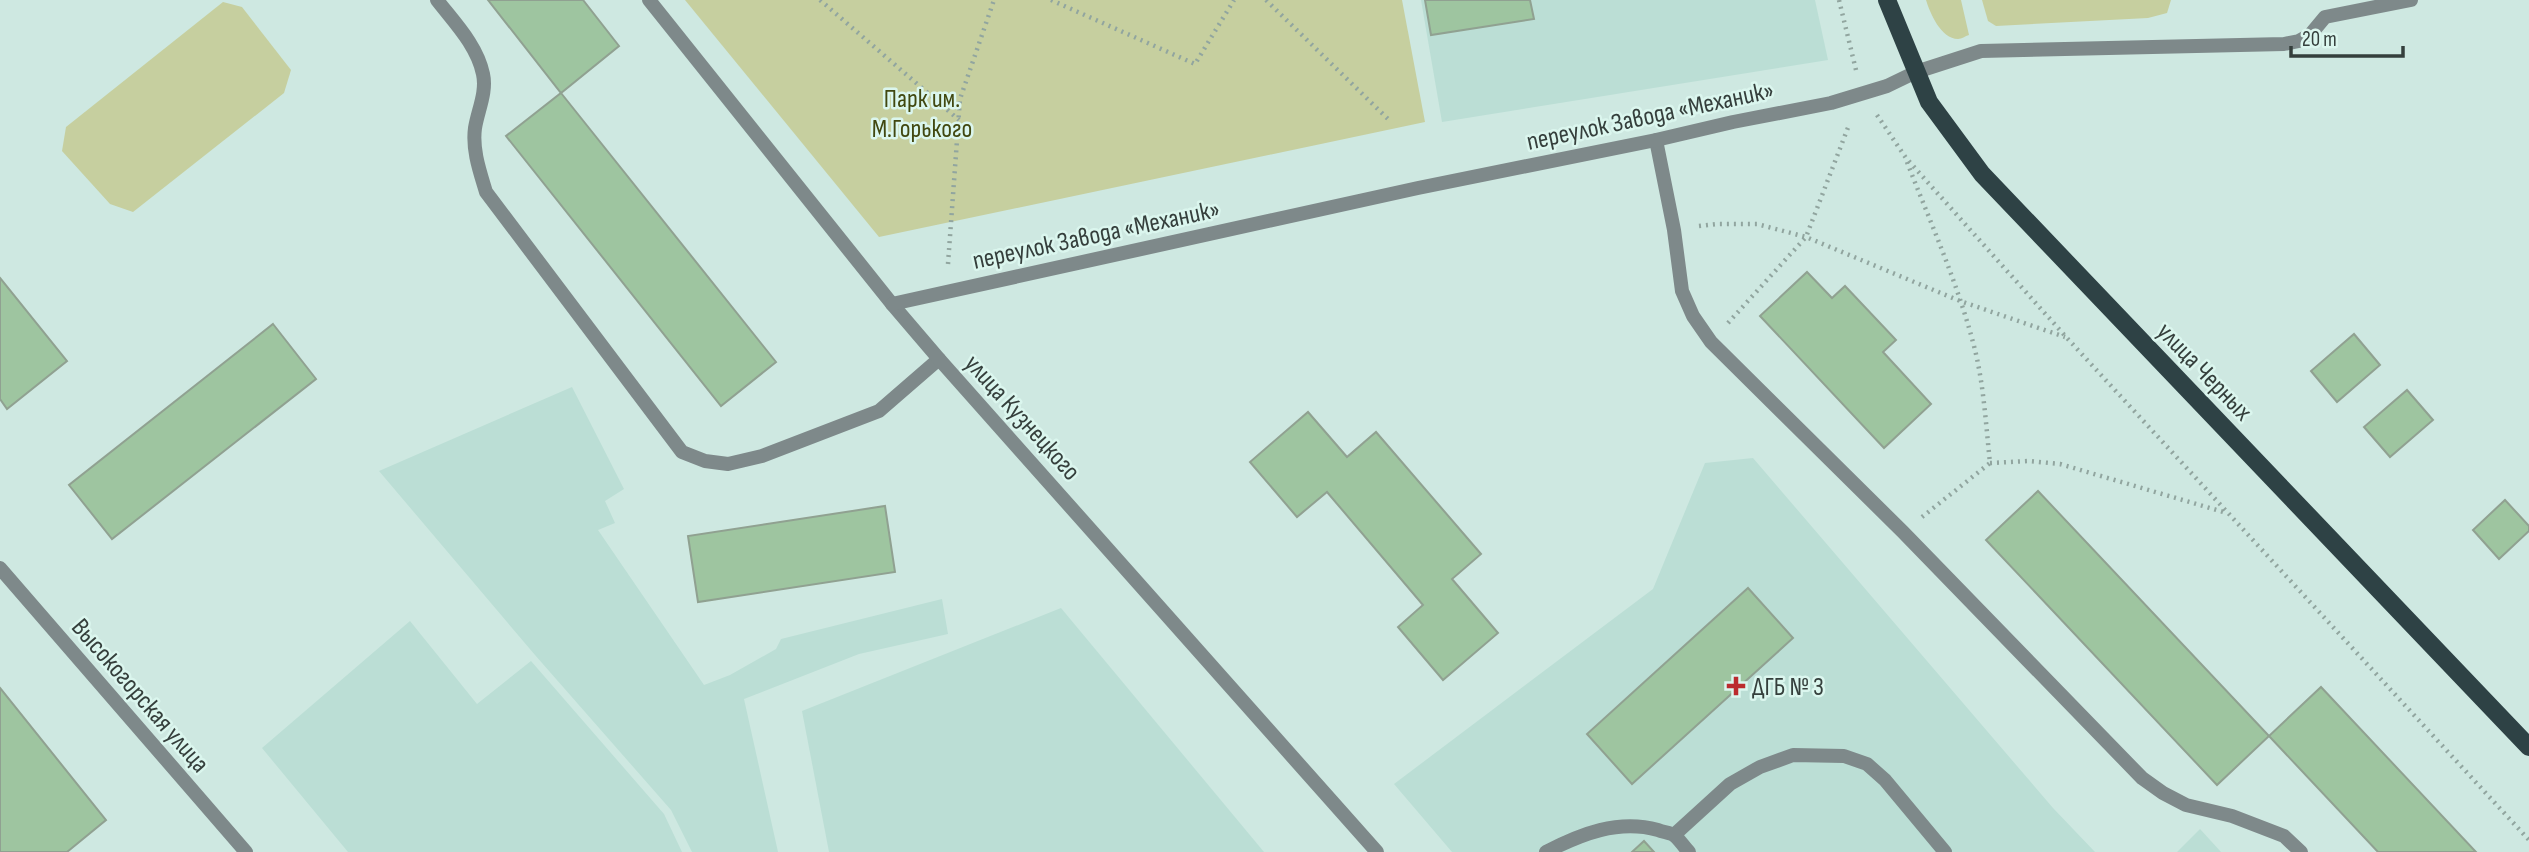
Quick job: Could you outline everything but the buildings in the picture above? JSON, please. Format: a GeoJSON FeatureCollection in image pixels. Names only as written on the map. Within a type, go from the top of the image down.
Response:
{"type":"FeatureCollection","features":[{"type":"Feature","properties":{"kind":"main road","name":"улица Черных"},"geometry":{"type":"LineString","coordinates":[[1887,0],[1929,102],[1982,174],[2529,747]]}},
{"type":"Feature","properties":{"kind":"street"},"geometry":{"type":"LineString","coordinates":[[437,0],[478,56],[484,76],[484,94],[475,130],[476,160],[486,192],[682,452],[705,461],[728,464],[762,456],[879,411],[939,359]]}},
{"type":"Feature","properties":{"kind":"street","name":"улица Кузнецкого"},"geometry":{"type":"LineString","coordinates":[[649,0],[892,304],[1377,852]]}},
{"type":"Feature","properties":{"kind":"street","name":"переулок Завода «Механик»"},"geometry":{"type":"LineString","coordinates":[[892,304],[1418,188],[1830,103],[1887,86],[1916,72],[1981,51],[2284,44],[2310,35],[2325,17],[2411,0]]}},
{"type":"Feature","properties":{"kind":"street"},"geometry":{"type":"LineString","coordinates":[[1656,140],[1674,230],[1682,291],[1693,316],[1712,342],[1903,532],[2142,778],[2186,805],[2232,816],[2284,836],[2301,852]]}},
{"type":"Feature","properties":{"kind":"street","name":"Высокогорская улица"},"geometry":{"type":"LineString","coordinates":[[0,568],[246,852]]}},
{"type":"Feature","properties":{"kind":"street"},"geometry":{"type":"LineString","coordinates":[[1675,835],[1730,784],[1760,767],[1793,755],[1844,756],[1867,764],[1885,780],[1945,852]]}},
{"type":"Feature","properties":{"kind":"street"},"geometry":{"type":"LineString","coordinates":[[1546,852],[1574,838],[1605,828],[1629,826],[1651,828],[1675,835],[1689,852]]}},
{"type":"Feature","properties":{"kind":"path"},"geometry":{"type":"LineString","coordinates":[[820,0],[959,120]]}},
{"type":"Feature","properties":{"kind":"path"},"geometry":{"type":"LineString","coordinates":[[948,264],[960,99],[994,0]]}},
{"type":"Feature","properties":{"kind":"path"},"geometry":{"type":"LineString","coordinates":[[1051,0],[1195,64],[1234,0]]}},
{"type":"Feature","properties":{"kind":"path"},"geometry":{"type":"LineString","coordinates":[[1266,0],[1388,119]]}},
{"type":"Feature","properties":{"kind":"path"},"geometry":{"type":"LineString","coordinates":[[1839,0],[1861,92],[1906,158],[2067,338],[2529,840]]}},
{"type":"Feature","properties":{"kind":"path"},"geometry":{"type":"LineString","coordinates":[[1712,342],[1806,237],[1861,92]]}},
{"type":"Feature","properties":{"kind":"path"},"geometry":{"type":"LineString","coordinates":[[1906,158],[1960,301],[1978,366],[1990,463]]}},
{"type":"Feature","properties":{"kind":"path"},"geometry":{"type":"LineString","coordinates":[[1674,230],[1717,224],[1757,224],[1806,237],[1960,301],[2067,338]]}},
{"type":"Feature","properties":{"kind":"path"},"geometry":{"type":"LineString","coordinates":[[1903,532],[1990,463],[2029,461],[2060,464],[2228,514]]}},
{"type":"Feature","properties":{"kind":"shaded area"},"geometry":{"type":"Polygon","coordinates":[[[1421,0],[1815,0],[1828,60],[1442,122],[1421,0]]]}},
{"type":"Feature","properties":{"kind":"shaded area"},"geometry":{"type":"Polygon","coordinates":[[[572,387],[624,489],[605,501],[615,523],[598,530],[704,685],[730,675],[776,649],[781,639],[942,599],[948,634],[859,654],[744,699],[778,852],[692,852],[671,810],[379,471],[572,387]]]}},
{"type":"Feature","properties":{"kind":"shaded area","name":"ДГБ № 3"},"geometry":{"type":"Polygon","coordinates":[[[1753,458],[2053,808],[2095,852],[1452,852],[1394,784],[1653,589],[1705,463],[1753,458]]]}},
{"type":"Feature","properties":{"kind":"shaded area"},"geometry":{"type":"Polygon","coordinates":[[[1061,608],[1264,852],[829,852],[802,711],[1061,608]]]}},
{"type":"Feature","properties":{"kind":"shaded area"},"geometry":{"type":"Polygon","coordinates":[[[410,621],[477,704],[531,661],[664,814],[682,852],[348,852],[262,748],[410,621]]]}},
{"type":"Feature","properties":{"kind":"shaded area"},"geometry":{"type":"Polygon","coordinates":[[[2200,829],[2221,852],[2177,852],[2200,829]]]}},
{"type":"Feature","properties":{"kind":"green space","name":"Парк им. М.Горького"},"geometry":{"type":"Polygon","coordinates":[[[685,0],[1402,0],[1425,122],[879,237],[685,0]]]}},
{"type":"Feature","properties":{"kind":"green space"},"geometry":{"type":"Polygon","coordinates":[[[1926,0],[1961,0],[1969,35],[1958,39],[1946,35],[1933,18],[1926,0]]]}},
{"type":"Feature","properties":{"kind":"green space"},"geometry":{"type":"Polygon","coordinates":[[[1982,0],[2171,0],[2167,13],[2148,18],[1996,26],[1988,21],[1982,0]]]}},
{"type":"Feature","properties":{"kind":"green space"},"geometry":{"type":"Polygon","coordinates":[[[223,2],[242,7],[291,70],[284,93],[133,212],[110,204],[62,151],[66,127],[223,2]]]}},
{"type":"Feature","properties":{"kind":"place","name":"ДГБ № 3"},"geometry":{"type":"Point","coordinates":[1736,686]}}]}
